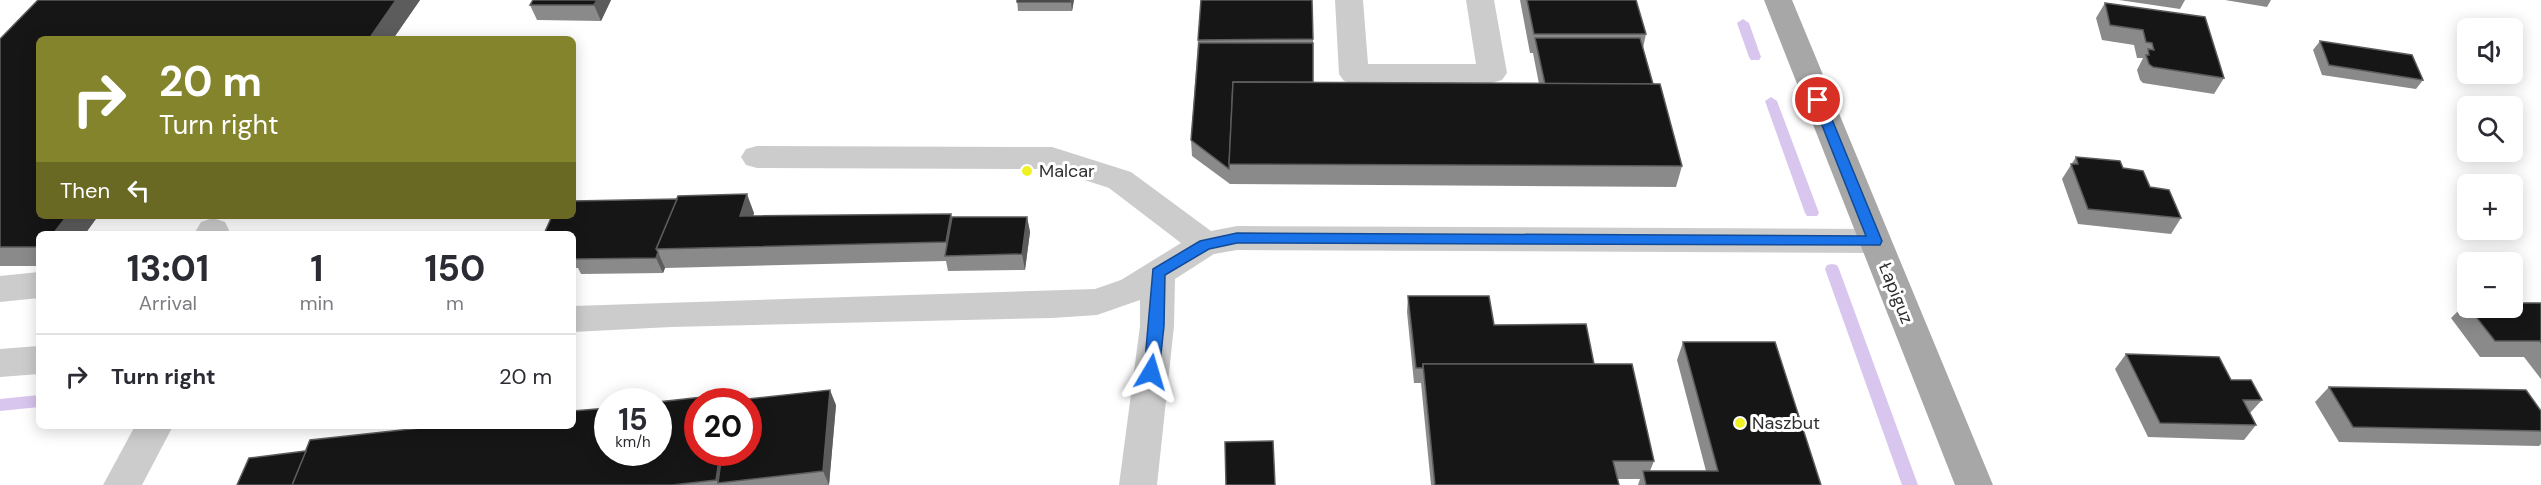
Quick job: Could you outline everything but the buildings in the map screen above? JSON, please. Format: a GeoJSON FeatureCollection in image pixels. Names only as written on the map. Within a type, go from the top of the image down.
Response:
{"type":"FeatureCollection","features":[{"type":"Feature","properties":{"kind":"main road","name":"Łapiguz"},"geometry":{"type":"LineString","coordinates":[[1778,0],[1974,485]]}},
{"type":"Feature","properties":{"kind":"street"},"geometry":{"type":"LineString","coordinates":[[1349,0],[1354,74],[1492,73],[1480,0]]}},
{"type":"Feature","properties":{"kind":"street"},"geometry":{"type":"LineString","coordinates":[[757,157],[1052,158],[1120,180],[1205,244]]}},
{"type":"Feature","properties":{"kind":"street"},"geometry":{"type":"LineString","coordinates":[[576,319],[1097,302],[1133,289],[1205,244],[1237,238],[1875,241]]}},
{"type":"Feature","properties":{"kind":"street"},"geometry":{"type":"LineString","coordinates":[[1137,485],[1157,326],[1158,273]]}},
{"type":"Feature","properties":{"kind":"street"},"geometry":{"type":"LineString","coordinates":[[0,289],[36,285]]}},
{"type":"Feature","properties":{"kind":"street"},"geometry":{"type":"LineString","coordinates":[[0,363],[36,360]]}},
{"type":"Feature","properties":{"kind":"street"},"geometry":{"type":"LineString","coordinates":[[122,485],[152,429]]}},
{"type":"Feature","properties":{"kind":"waterway"},"geometry":{"type":"LineString","coordinates":[[1743,23],[1755,57]]}},
{"type":"Feature","properties":{"kind":"waterway"},"geometry":{"type":"LineString","coordinates":[[1771,101],[1812,213]]}},
{"type":"Feature","properties":{"kind":"waterway"},"geometry":{"type":"LineString","coordinates":[[1832,269],[1910,485]]}},
{"type":"Feature","properties":{"kind":"waterway"},"geometry":{"type":"LineString","coordinates":[[0,405],[36,401]]}},
{"type":"Feature","properties":{"kind":"place","name":"Malcar"},"geometry":{"type":"Point","coordinates":[1027,171]}},
{"type":"Feature","properties":{"kind":"place","name":"Naszbut"},"geometry":{"type":"Point","coordinates":[1740,423]}},
{"type":"Feature","properties":{"kind":"route"},"geometry":{"type":"LineString","coordinates":[[1151,372],[1157,326],[1158,273],[1205,244],[1237,238],[1875,241],[1818,100]]}}]}
